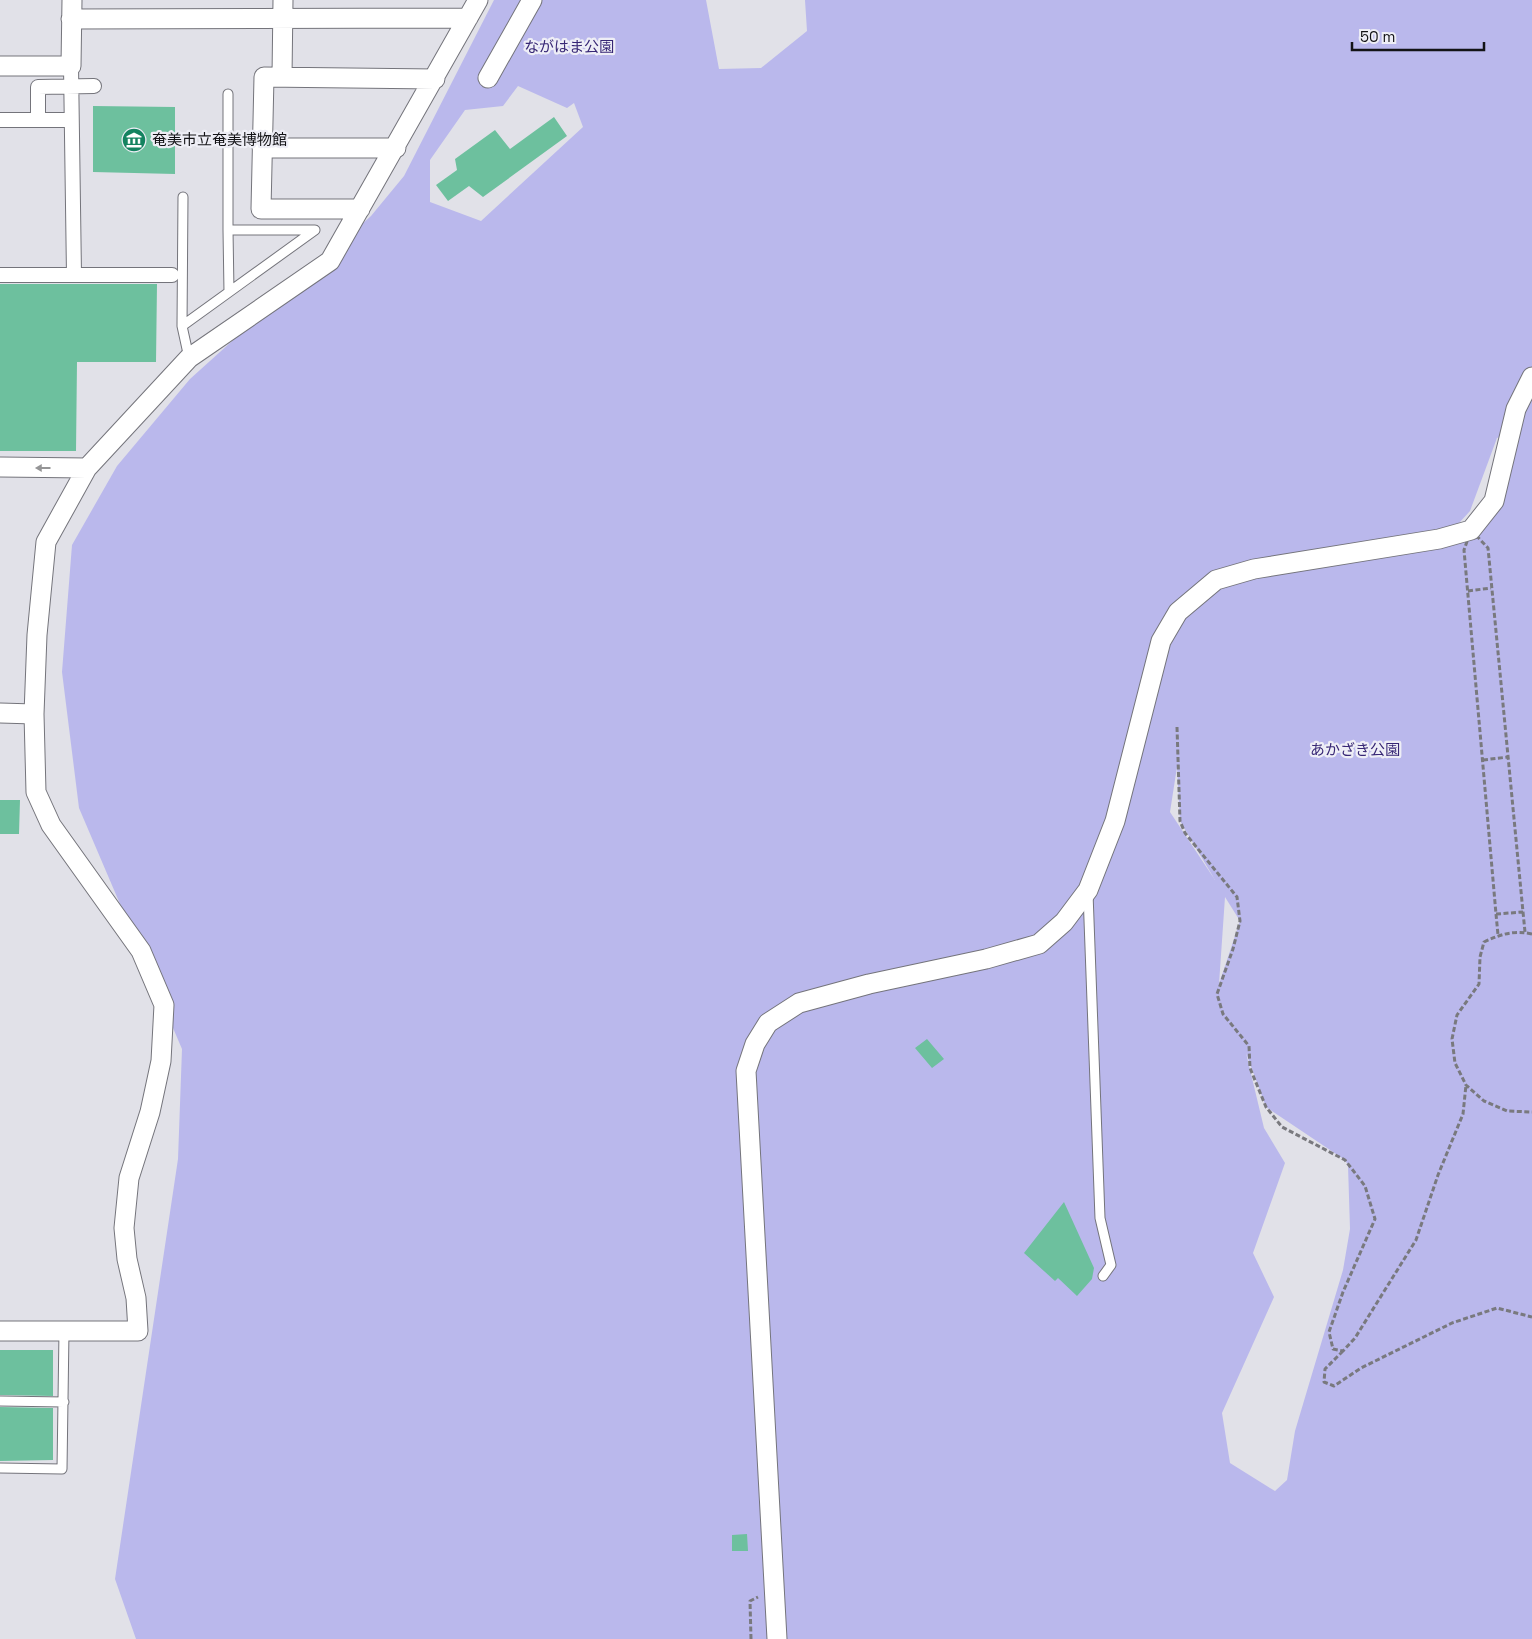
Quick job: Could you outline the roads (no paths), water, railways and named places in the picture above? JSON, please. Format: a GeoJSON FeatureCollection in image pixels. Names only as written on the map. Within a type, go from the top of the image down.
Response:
{"type":"FeatureCollection","features":[{"type":"Feature","properties":{"kind":"street"},"geometry":{"type":"LineString","coordinates":[[72,0],[71,120],[74,275]]}},
{"type":"Feature","properties":{"kind":"street"},"geometry":{"type":"LineString","coordinates":[[0,1331],[138,1331],[136,1298],[127,1259],[124,1228],[129,1178],[150,1112],[161,1061],[164,1005],[141,951],[51,825],[36,792],[34,714],[37,635],[46,542],[86,468],[189,358],[330,261],[396,148],[478,0]]}},
{"type":"Feature","properties":{"kind":"street"},"geometry":{"type":"LineString","coordinates":[[488,78],[532,0]]}},
{"type":"Feature","properties":{"kind":"street"},"geometry":{"type":"LineString","coordinates":[[72,19],[283,9],[468,18]]}},
{"type":"Feature","properties":{"kind":"street"},"geometry":{"type":"LineString","coordinates":[[282,77],[283,9]]}},
{"type":"Feature","properties":{"kind":"street"},"geometry":{"type":"LineString","coordinates":[[0,66],[71,66]]}},
{"type":"Feature","properties":{"kind":"street"},"geometry":{"type":"LineString","coordinates":[[360,209],[262,209],[264,77],[435,79]]}},
{"type":"Feature","properties":{"kind":"street"},"geometry":{"type":"LineString","coordinates":[[38,120],[38,87],[72,88],[94,86]]}},
{"type":"Feature","properties":{"kind":"street"},"geometry":{"type":"LineString","coordinates":[[0,120],[71,120]]}},
{"type":"Feature","properties":{"kind":"street"},"geometry":{"type":"LineString","coordinates":[[262,148],[396,148]]}},
{"type":"Feature","properties":{"kind":"street"},"geometry":{"type":"LineString","coordinates":[[0,275],[172,275]]}},
{"type":"Feature","properties":{"kind":"street"},"geometry":{"type":"LineString","coordinates":[[777,1639],[746,1070],[754,1044],[768,1023],[799,1003],[869,984],[986,959],[1039,944],[1064,922],[1088,890],[1114,821],[1161,641],[1178,612],[1216,580],[1254,569],[1439,539],[1471,530],[1494,500],[1516,408],[1532,377]]}},
{"type":"Feature","properties":{"kind":"street"},"geometry":{"type":"LineString","coordinates":[[0,468],[86,468]]}},
{"type":"Feature","properties":{"kind":"street"},"geometry":{"type":"LineString","coordinates":[[0,714],[34,714]]}},
{"type":"Feature","properties":{"kind":"lane"},"geometry":{"type":"LineString","coordinates":[[228,94],[229,292]]}},
{"type":"Feature","properties":{"kind":"lane"},"geometry":{"type":"LineString","coordinates":[[183,197],[182,326],[189,358]]}},
{"type":"Feature","properties":{"kind":"lane"},"geometry":{"type":"LineString","coordinates":[[182,326],[315,230],[228,230]]}},
{"type":"Feature","properties":{"kind":"lane"},"geometry":{"type":"LineString","coordinates":[[1088,890],[1100,1218],[1111,1265],[1103,1276]]}},
{"type":"Feature","properties":{"kind":"lane"},"geometry":{"type":"LineString","coordinates":[[0,1468],[62,1470],[64,1331]]}},
{"type":"Feature","properties":{"kind":"lane"},"geometry":{"type":"LineString","coordinates":[[0,1401],[64,1402]]}},
{"type":"Feature","properties":{"kind":"place","name":"奄美市立奄美博物館"},"geometry":{"type":"Point","coordinates":[134,140]}},
{"type":"Feature","properties":{"kind":"park label","name":"ながはま公園"},"geometry":{"type":"Point","coordinates":[569,47]}},
{"type":"Feature","properties":{"kind":"park label","name":"あかざき公園"},"geometry":{"type":"Point","coordinates":[1355,750]}}]}
